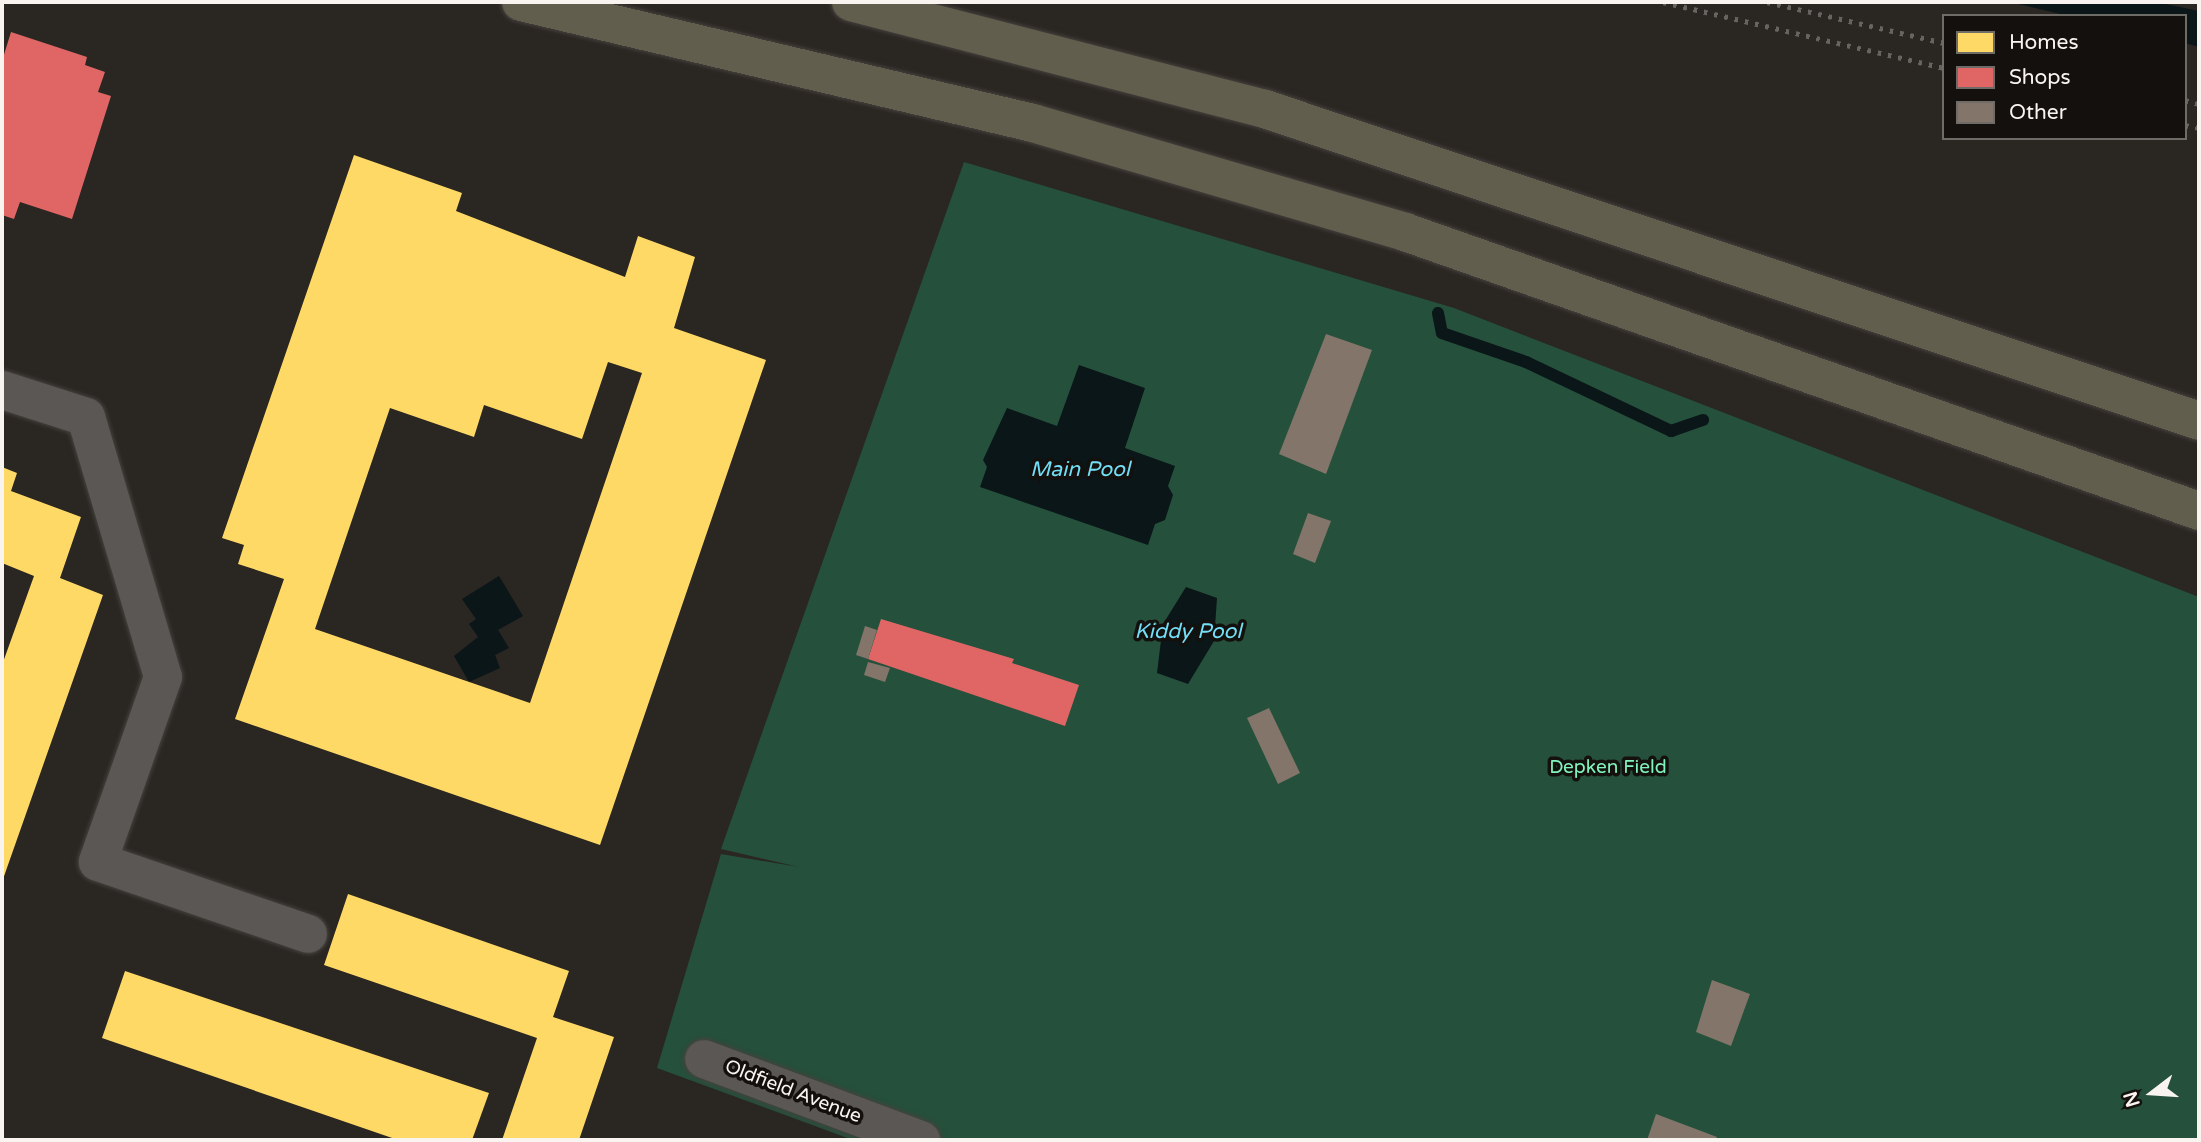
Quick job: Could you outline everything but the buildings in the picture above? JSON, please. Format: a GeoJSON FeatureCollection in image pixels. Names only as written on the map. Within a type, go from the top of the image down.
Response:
{"type":"FeatureCollection","features":[{"type":"Feature","properties":{"kind":"highway"},"geometry":{"type":"LineString","coordinates":[[521,2],[1033,123],[1405,232],[2199,511]]}},
{"type":"Feature","properties":{"kind":"highway"},"geometry":{"type":"LineString","coordinates":[[851,2],[1265,109],[2199,421]]}},
{"type":"Feature","properties":{"kind":"street"},"geometry":{"type":"LineString","coordinates":[[2,390],[86,417],[163,677],[98,862],[308,934]]}},
{"type":"Feature","properties":{"kind":"street","name":"Oldfield Avenue"},"geometry":{"type":"LineString","coordinates":[[704,1059],[921,1140]]}},
{"type":"Feature","properties":{"kind":"green space","name":"Depken Field"},"geometry":{"type":"Polygon","coordinates":[[[964,162],[1454,308],[2199,597],[2199,1140],[853,1140],[657,1068],[721,854],[799,867],[721,849],[964,162]]]}},
{"type":"Feature","properties":{"kind":"water"},"geometry":{"type":"Polygon","coordinates":[[[2010,2],[2156,2],[2199,11],[2199,47],[2187,44],[2187,14],[2061,14],[2010,2]]]}},
{"type":"Feature","properties":{"kind":"water","name":"Main Pool"},"geometry":{"type":"Polygon","coordinates":[[[1079,365],[1145,388],[1125,448],[1175,466],[1168,486],[1173,495],[1165,520],[1155,524],[1148,545],[980,487],[987,467],[983,460],[1007,408],[1057,426],[1079,365]]]}},
{"type":"Feature","properties":{"kind":"water"},"geometry":{"type":"Polygon","coordinates":[[[499,576],[523,616],[498,630],[509,648],[495,655],[500,668],[469,682],[454,656],[478,637],[469,624],[476,619],[462,599],[499,576]]]}},
{"type":"Feature","properties":{"kind":"water","name":"Kiddy Pool"},"geometry":{"type":"Polygon","coordinates":[[[1186,587],[1217,598],[1214,641],[1188,684],[1157,673],[1163,624],[1186,587]]]}},
{"type":"Feature","properties":{"kind":"waterway"},"geometry":{"type":"LineString","coordinates":[[1438,313],[1442,333],[1526,362],[1671,431],[1703,420]]}},
{"type":"Feature","properties":{"kind":"railway"},"geometry":{"type":"LineString","coordinates":[[1663,2],[1942,68]]}},
{"type":"Feature","properties":{"kind":"railway"},"geometry":{"type":"LineString","coordinates":[[1767,2],[1942,43]]}},
{"type":"Feature","properties":{"kind":"railway"},"geometry":{"type":"LineString","coordinates":[[2187,101],[2199,104]]}},
{"type":"Feature","properties":{"kind":"railway"},"geometry":{"type":"LineString","coordinates":[[2187,125],[2199,128]]}}]}
